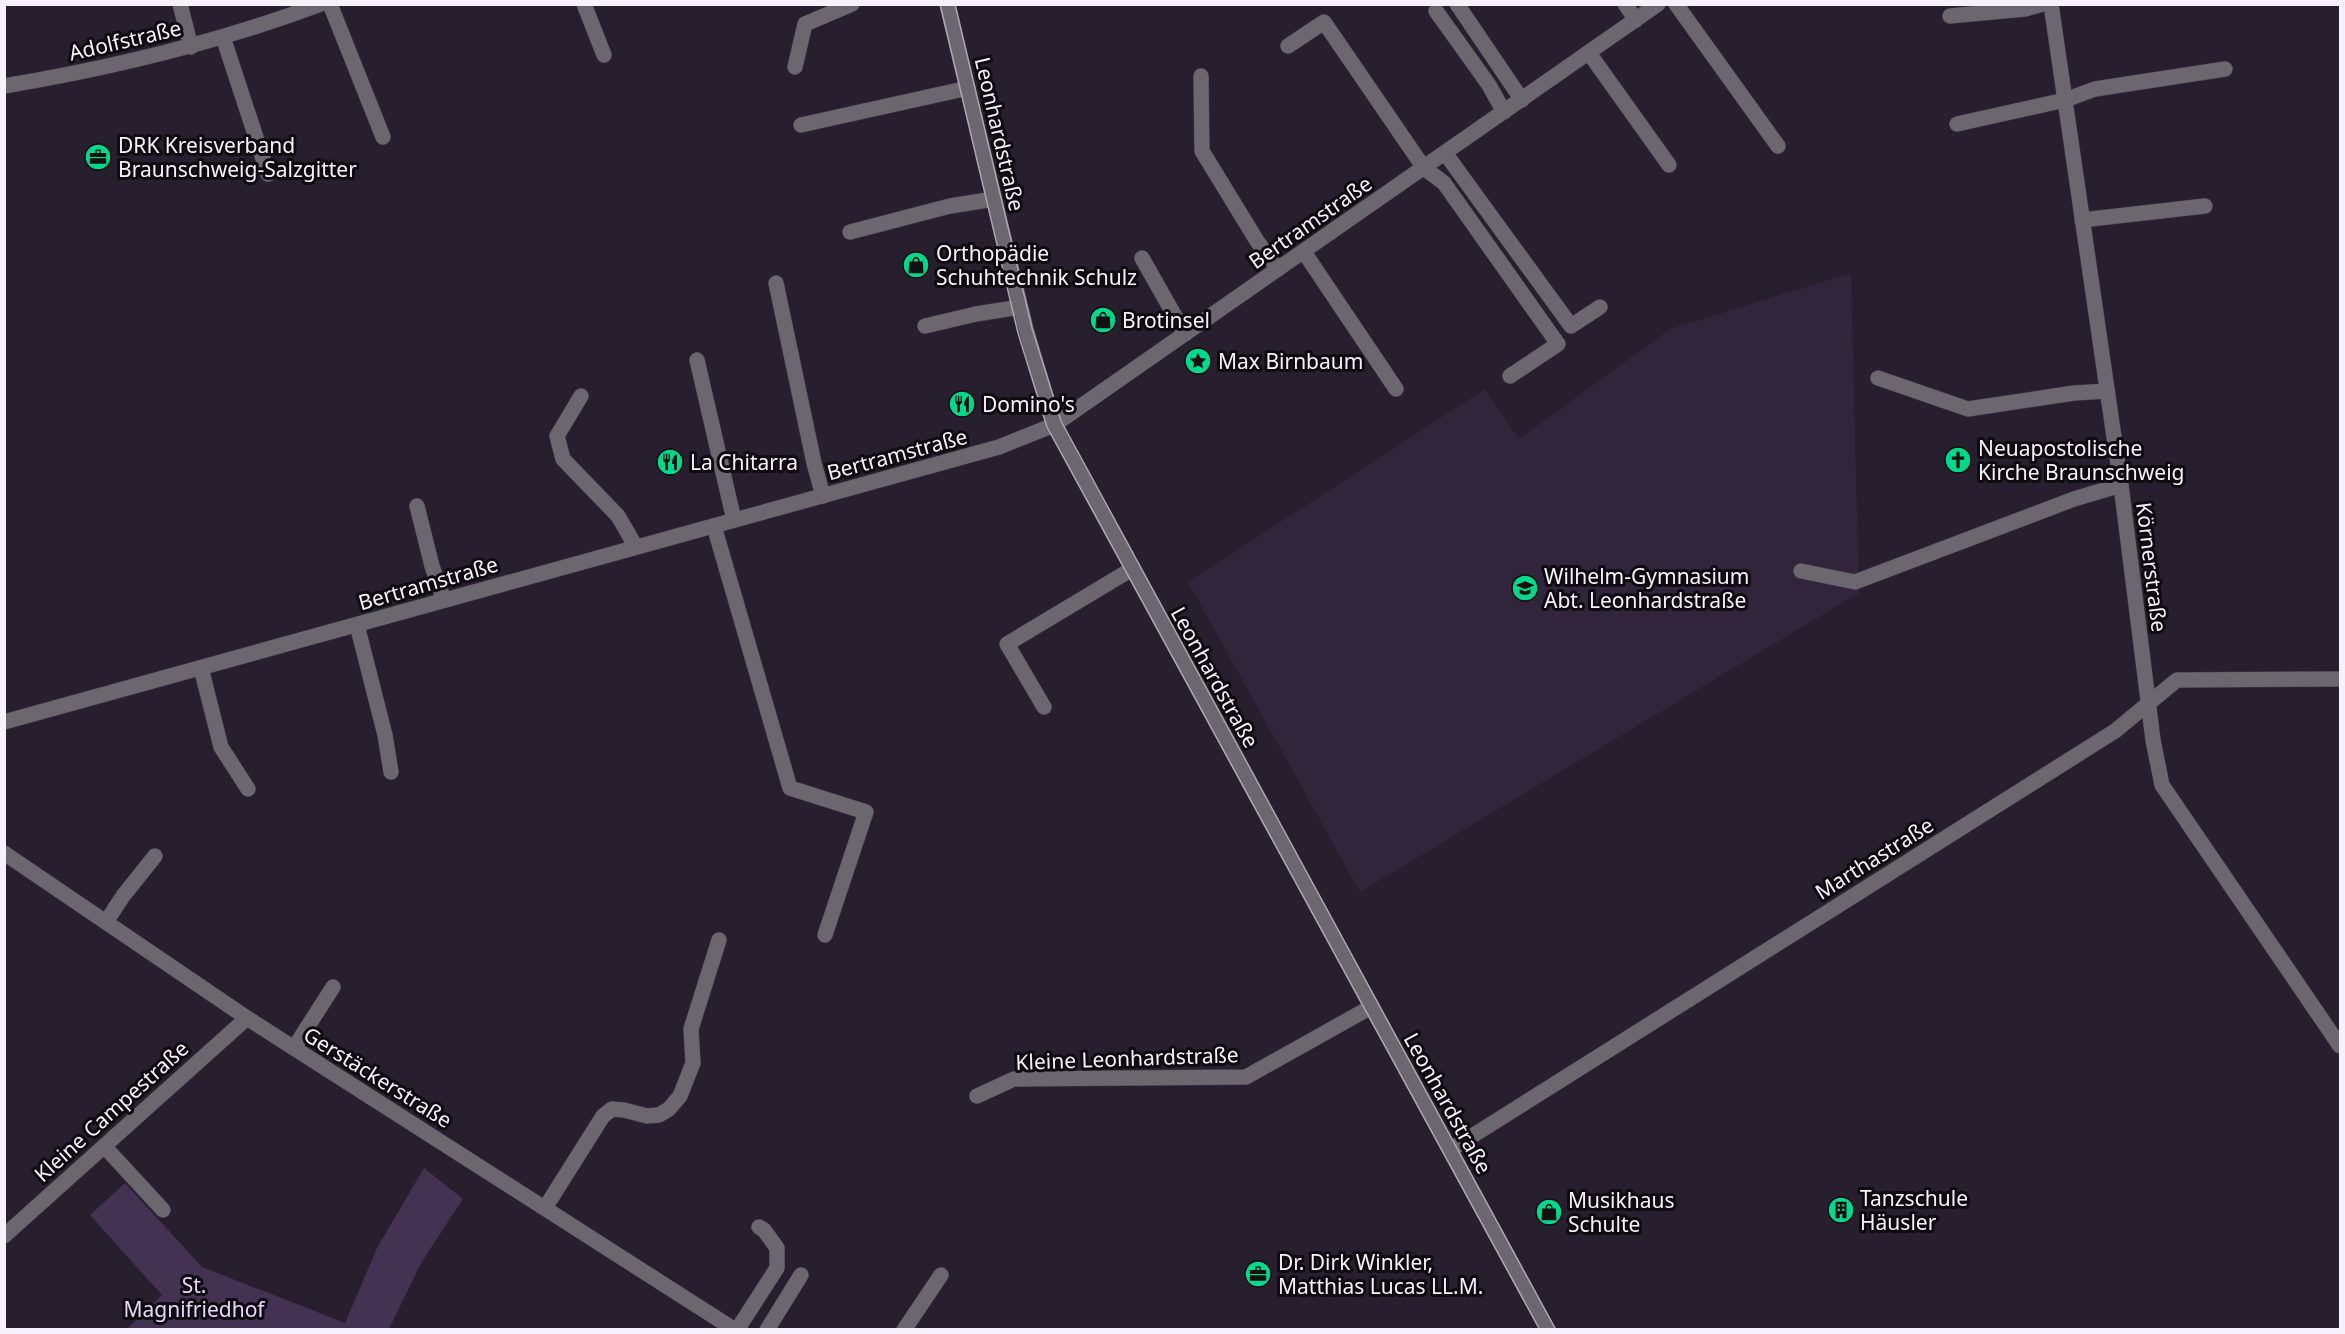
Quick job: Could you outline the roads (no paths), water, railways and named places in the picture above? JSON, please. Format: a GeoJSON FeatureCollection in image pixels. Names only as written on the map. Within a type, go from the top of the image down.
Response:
{"type":"FeatureCollection","features":[{"type":"Feature","properties":{"kind":"street"},"geometry":{"type":"LineString","coordinates":[[180,4],[191,46]]}},
{"type":"Feature","properties":{"kind":"street","name":"Adolfstraße"},"geometry":{"type":"LineString","coordinates":[[4,86],[99,69],[191,46],[321,4]]}},
{"type":"Feature","properties":{"kind":"street"},"geometry":{"type":"LineString","coordinates":[[330,4],[382,137]]}},
{"type":"Feature","properties":{"kind":"street"},"geometry":{"type":"LineString","coordinates":[[584,4],[604,56]]}},
{"type":"Feature","properties":{"kind":"street"},"geometry":{"type":"LineString","coordinates":[[795,67],[805,24],[852,4]]}},
{"type":"Feature","properties":{"kind":"street","name":"Leonhardstraße"},"geometry":{"type":"LineString","coordinates":[[947,4],[1020,307],[1054,425],[1548,1329]]}},
{"type":"Feature","properties":{"kind":"street"},"geometry":{"type":"LineString","coordinates":[[1457,4],[1522,100]]}},
{"type":"Feature","properties":{"kind":"street"},"geometry":{"type":"LineString","coordinates":[[1625,4],[1636,20]]}},
{"type":"Feature","properties":{"kind":"street","name":"Bertramstraße"},"geometry":{"type":"LineString","coordinates":[[4,722],[999,447],[1054,425],[1658,4]]}},
{"type":"Feature","properties":{"kind":"street"},"geometry":{"type":"LineString","coordinates":[[1676,4],[1778,146]]}},
{"type":"Feature","properties":{"kind":"street"},"geometry":{"type":"LineString","coordinates":[[1950,16],[2025,9],[2043,4]]}},
{"type":"Feature","properties":{"kind":"street","name":"Körnerstraße"},"geometry":{"type":"LineString","coordinates":[[2051,4],[2121,485],[2152,740],[2162,785],[2340,1046]]}},
{"type":"Feature","properties":{"kind":"street"},"geometry":{"type":"LineString","coordinates":[[1436,11],[1489,85],[1504,111]]}},
{"type":"Feature","properties":{"kind":"street"},"geometry":{"type":"LineString","coordinates":[[1288,46],[1324,22],[1424,168],[1444,183],[1558,344],[1510,376]]}},
{"type":"Feature","properties":{"kind":"street"},"geometry":{"type":"LineString","coordinates":[[223,37],[268,174]]}},
{"type":"Feature","properties":{"kind":"street"},"geometry":{"type":"LineString","coordinates":[[1588,53],[1669,165]]}},
{"type":"Feature","properties":{"kind":"street"},"geometry":{"type":"LineString","coordinates":[[1957,123],[2065,100],[2094,89],[2225,69]]}},
{"type":"Feature","properties":{"kind":"street"},"geometry":{"type":"LineString","coordinates":[[1201,76],[1202,151],[1257,241],[1278,269]]}},
{"type":"Feature","properties":{"kind":"street"},"geometry":{"type":"LineString","coordinates":[[801,125],[968,87]]}},
{"type":"Feature","properties":{"kind":"street"},"geometry":{"type":"LineString","coordinates":[[1445,153],[1571,326],[1599,307]]}},
{"type":"Feature","properties":{"kind":"street"},"geometry":{"type":"LineString","coordinates":[[850,232],[950,206],[994,199]]}},
{"type":"Feature","properties":{"kind":"street"},"geometry":{"type":"LineString","coordinates":[[2082,220],[2205,206]]}},
{"type":"Feature","properties":{"kind":"street"},"geometry":{"type":"LineString","coordinates":[[1304,252],[1396,389]]}},
{"type":"Feature","properties":{"kind":"street"},"geometry":{"type":"LineString","coordinates":[[1142,258],[1185,334]]}},
{"type":"Feature","properties":{"kind":"street"},"geometry":{"type":"LineString","coordinates":[[776,283],[823,496]]}},
{"type":"Feature","properties":{"kind":"street"},"geometry":{"type":"LineString","coordinates":[[925,326],[1020,307]]}},
{"type":"Feature","properties":{"kind":"street"},"geometry":{"type":"LineString","coordinates":[[697,360],[734,520]]}},
{"type":"Feature","properties":{"kind":"street"},"geometry":{"type":"LineString","coordinates":[[1878,378],[1968,409],[2074,393],[2107,391]]}},
{"type":"Feature","properties":{"kind":"street"},"geometry":{"type":"LineString","coordinates":[[581,396],[557,436],[563,459],[618,516],[636,547]]}},
{"type":"Feature","properties":{"kind":"street"},"geometry":{"type":"LineString","coordinates":[[1801,571],[1855,582],[2074,499],[2121,485]]}},
{"type":"Feature","properties":{"kind":"street"},"geometry":{"type":"LineString","coordinates":[[417,506],[432,566],[444,600]]}},
{"type":"Feature","properties":{"kind":"street"},"geometry":{"type":"LineString","coordinates":[[714,526],[790,788],[866,812],[825,936]]}},
{"type":"Feature","properties":{"kind":"street"},"geometry":{"type":"LineString","coordinates":[[1044,707],[1007,644],[1132,569]]}},
{"type":"Feature","properties":{"kind":"street"},"geometry":{"type":"LineString","coordinates":[[357,625],[385,735],[391,772]]}},
{"type":"Feature","properties":{"kind":"street"},"geometry":{"type":"LineString","coordinates":[[201,668],[221,747],[248,789]]}},
{"type":"Feature","properties":{"kind":"street","name":"Marthastraße"},"geometry":{"type":"LineString","coordinates":[[1450,1150],[2107,736],[2177,680],[2340,679]]}},
{"type":"Feature","properties":{"kind":"street","name":"Gerstäckerstraße"},"geometry":{"type":"LineString","coordinates":[[4,853],[246,1018],[736,1329]]}},
{"type":"Feature","properties":{"kind":"street"},"geometry":{"type":"LineString","coordinates":[[106,922],[123,896],[155,856]]}},
{"type":"Feature","properties":{"kind":"street"},"geometry":{"type":"LineString","coordinates":[[545,1208],[603,1116],[612,1109],[647,1116],[659,1115],[669,1109],[680,1096],[693,1063],[691,1029],[719,940]]}},
{"type":"Feature","properties":{"kind":"street"},"geometry":{"type":"LineString","coordinates":[[294,1048],[333,987]]}},
{"type":"Feature","properties":{"kind":"street","name":"Kleine Leonhardstraße"},"geometry":{"type":"LineString","coordinates":[[977,1096],[1014,1078],[1246,1077],[1371,1007]]}},
{"type":"Feature","properties":{"kind":"street","name":"Kleine Campestraße"},"geometry":{"type":"LineString","coordinates":[[4,1236],[246,1018]]}},
{"type":"Feature","properties":{"kind":"street"},"geometry":{"type":"LineString","coordinates":[[104,1146],[163,1210]]}},
{"type":"Feature","properties":{"kind":"street"},"geometry":{"type":"LineString","coordinates":[[736,1329],[777,1268],[777,1248],[764,1230],[759,1227]]}},
{"type":"Feature","properties":{"kind":"street"},"geometry":{"type":"LineString","coordinates":[[767,1329],[801,1275]]}},
{"type":"Feature","properties":{"kind":"street"},"geometry":{"type":"LineString","coordinates":[[904,1329],[941,1275]]}},
{"type":"Feature","properties":{"kind":"tram line"},"geometry":{"type":"LineString","coordinates":[[940,4],[1018,333],[1047,427],[1540,1330]]}},
{"type":"Feature","properties":{"kind":"tram line"},"geometry":{"type":"LineString","coordinates":[[955,4],[1032,328],[1061,421],[1556,1330]]}},
{"type":"Feature","properties":{"kind":"place","name":"DRK Kreisverband Braunschweig-Salzgitter"},"geometry":{"type":"Point","coordinates":[98,157]}},
{"type":"Feature","properties":{"kind":"place","name":"Orthopädie Schuhtechnik Schulz"},"geometry":{"type":"Point","coordinates":[916,265]}},
{"type":"Feature","properties":{"kind":"place","name":"Brotinsel"},"geometry":{"type":"Point","coordinates":[1103,320]}},
{"type":"Feature","properties":{"kind":"place","name":"Max Birnbaum"},"geometry":{"type":"Point","coordinates":[1198,361]}},
{"type":"Feature","properties":{"kind":"place","name":"Domino's"},"geometry":{"type":"Point","coordinates":[962,404]}},
{"type":"Feature","properties":{"kind":"place","name":"Neuapostolische Kirche Braunschweig"},"geometry":{"type":"Point","coordinates":[1958,460]}},
{"type":"Feature","properties":{"kind":"place","name":"La Chitarra"},"geometry":{"type":"Point","coordinates":[670,462]}},
{"type":"Feature","properties":{"kind":"place","name":"Wilhelm-Gymnasium Abt. Leonhardstraße"},"geometry":{"type":"Point","coordinates":[1525,588]}},
{"type":"Feature","properties":{"kind":"place","name":"Tanzschule Häusler"},"geometry":{"type":"Point","coordinates":[1841,1210]}},
{"type":"Feature","properties":{"kind":"place","name":"Musikhaus Schulte"},"geometry":{"type":"Point","coordinates":[1549,1212]}},
{"type":"Feature","properties":{"kind":"place","name":"Dr. Dirk Winkler, Matthias Lucas LL.M."},"geometry":{"type":"Point","coordinates":[1258,1274]}},
{"type":"Feature","properties":{"kind":"park label","name":"St. Magnifriedhof"},"geometry":{"type":"Point","coordinates":[194,1297]}}]}
